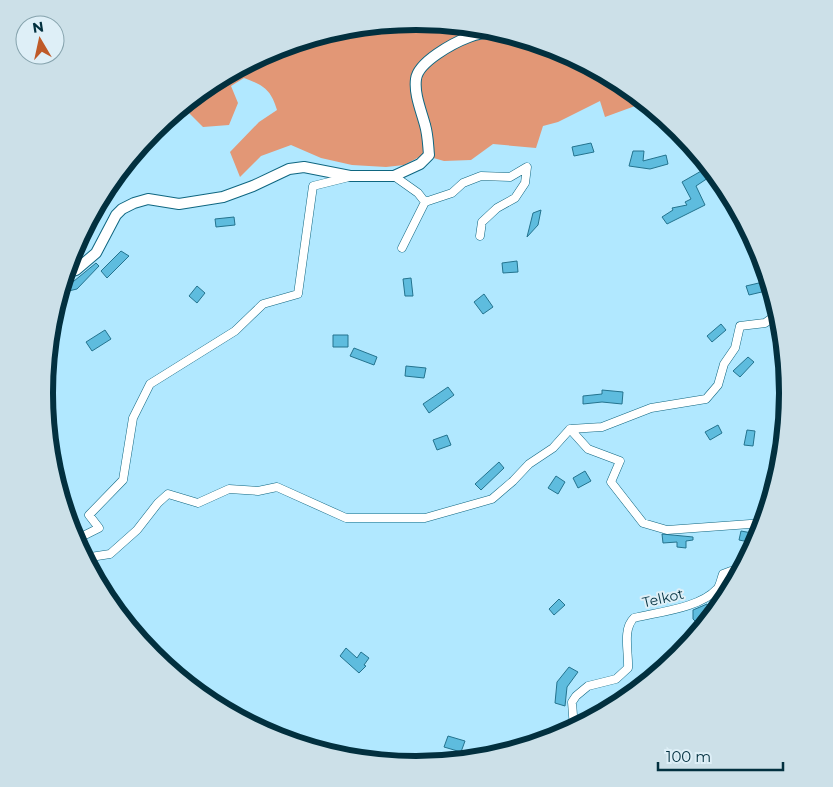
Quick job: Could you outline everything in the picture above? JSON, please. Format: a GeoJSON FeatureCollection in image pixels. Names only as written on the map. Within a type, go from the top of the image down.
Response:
{"type":"FeatureCollection","features":[{"type":"Feature","properties":{"kind":"street"},"geometry":{"type":"LineString","coordinates":[[75,270],[96,253],[116,215],[122,209],[134,203],[148,200],[179,204],[223,197],[253,186],[289,169],[304,167],[350,176],[394,176],[420,164],[429,155],[425,125],[416,91],[416,77],[426,62],[469,36],[476,35]]}},
{"type":"Feature","properties":{"kind":"street"},"geometry":{"type":"LineString","coordinates":[[402,248],[425,202],[452,193],[463,182],[481,176],[510,177],[527,166],[525,183],[515,198],[497,208],[482,222],[480,236]]}},
{"type":"Feature","properties":{"kind":"street"},"geometry":{"type":"LineString","coordinates":[[82,536],[99,528],[89,514],[123,480],[133,418],[150,384],[235,331],[263,304],[298,294],[313,186],[350,176]]}},
{"type":"Feature","properties":{"kind":"street"},"geometry":{"type":"LineString","coordinates":[[394,176],[418,193],[425,202]]}},
{"type":"Feature","properties":{"kind":"street"},"geometry":{"type":"LineString","coordinates":[[92,557],[110,554],[137,530],[168,494],[198,503],[229,489],[258,491],[277,487],[346,518],[425,518],[492,499],[529,464],[554,448],[570,429],[602,427],[651,408],[706,399],[718,385],[724,364],[736,348],[740,326],[765,323],[772,318]]}},
{"type":"Feature","properties":{"kind":"street"},"geometry":{"type":"LineString","coordinates":[[570,429],[588,449],[620,461],[612,482],[643,523],[667,530],[756,524]]}},
{"type":"Feature","properties":{"kind":"street","name":"Telkot"},"geometry":{"type":"LineString","coordinates":[[573,722],[572,702],[576,696],[588,686],[616,679],[628,668],[629,622],[634,618],[700,601],[718,588],[723,574],[733,571]]}},
{"type":"Feature","properties":{"kind":"street"},"geometry":{"type":"LineString","coordinates":[[718,588],[723,588]]}},
{"type":"Feature","properties":{"kind":"shaded area"},"geometry":{"type":"Polygon","coordinates":[[[416,30],[464,33],[511,42],[577,67],[638,105],[605,117],[600,101],[558,122],[543,126],[536,148],[493,144],[471,160],[444,161],[423,155],[404,165],[386,167],[352,165],[321,158],[291,145],[261,156],[240,177],[230,152],[259,122],[277,110],[269,92],[256,83],[244,78],[231,86],[238,103],[229,125],[203,127],[187,111],[215,91],[256,67],[322,42],[369,33],[393,31],[416,30]]]}},
{"type":"Feature","properties":{"kind":"building"},"geometry":{"type":"Polygon","coordinates":[[[591,143],[594,152],[574,156],[572,147],[591,143]]]}},
{"type":"Feature","properties":{"kind":"building"},"geometry":{"type":"Polygon","coordinates":[[[633,151],[644,151],[643,161],[666,155],[668,164],[650,169],[629,166],[633,151]]]}},
{"type":"Feature","properties":{"kind":"building"},"geometry":{"type":"Polygon","coordinates":[[[703,170],[708,178],[696,186],[705,205],[667,224],[662,217],[673,210],[672,208],[687,205],[685,202],[691,199],[682,182],[703,170]]]}},
{"type":"Feature","properties":{"kind":"building"},"geometry":{"type":"Polygon","coordinates":[[[541,210],[538,225],[527,237],[533,213],[541,210]]]}},
{"type":"Feature","properties":{"kind":"building"},"geometry":{"type":"Polygon","coordinates":[[[234,217],[235,225],[216,227],[215,219],[234,217]]]}},
{"type":"Feature","properties":{"kind":"building"},"geometry":{"type":"Polygon","coordinates":[[[121,251],[129,256],[107,278],[101,271],[121,251]]]}},
{"type":"Feature","properties":{"kind":"building"},"geometry":{"type":"Polygon","coordinates":[[[517,261],[518,272],[503,273],[502,263],[517,261]]]}},
{"type":"Feature","properties":{"kind":"building"},"geometry":{"type":"Polygon","coordinates":[[[96,263],[99,266],[77,289],[67,291],[71,282],[74,281],[96,263]]]}},
{"type":"Feature","properties":{"kind":"building"},"geometry":{"type":"Polygon","coordinates":[[[411,278],[413,296],[405,296],[403,279],[411,278]]]}},
{"type":"Feature","properties":{"kind":"building"},"geometry":{"type":"Polygon","coordinates":[[[763,282],[765,291],[749,295],[746,286],[763,282]]]}},
{"type":"Feature","properties":{"kind":"building"},"geometry":{"type":"Polygon","coordinates":[[[197,286],[205,293],[197,303],[189,296],[197,286]]]}},
{"type":"Feature","properties":{"kind":"building"},"geometry":{"type":"Polygon","coordinates":[[[484,294],[493,307],[483,314],[474,302],[484,294]]]}},
{"type":"Feature","properties":{"kind":"building"},"geometry":{"type":"Polygon","coordinates":[[[721,324],[726,330],[712,342],[707,336],[721,324]]]}},
{"type":"Feature","properties":{"kind":"building"},"geometry":{"type":"Polygon","coordinates":[[[105,330],[111,339],[92,351],[86,342],[105,330]]]}},
{"type":"Feature","properties":{"kind":"building"},"geometry":{"type":"Polygon","coordinates":[[[333,335],[348,335],[348,347],[333,347],[333,335]]]}},
{"type":"Feature","properties":{"kind":"building"},"geometry":{"type":"Polygon","coordinates":[[[354,348],[377,357],[374,365],[350,356],[354,348]]]}},
{"type":"Feature","properties":{"kind":"building"},"geometry":{"type":"Polygon","coordinates":[[[748,357],[754,362],[740,377],[733,371],[748,357]]]}},
{"type":"Feature","properties":{"kind":"building"},"geometry":{"type":"Polygon","coordinates":[[[406,366],[426,368],[424,378],[405,376],[406,366]]]}},
{"type":"Feature","properties":{"kind":"building"},"geometry":{"type":"Polygon","coordinates":[[[448,387],[454,395],[429,413],[423,404],[448,387]]]}},
{"type":"Feature","properties":{"kind":"building"},"geometry":{"type":"Polygon","coordinates":[[[602,390],[623,392],[622,404],[602,402],[583,404],[583,396],[602,394],[602,390]]]}},
{"type":"Feature","properties":{"kind":"building"},"geometry":{"type":"Polygon","coordinates":[[[718,425],[722,433],[710,440],[705,432],[718,425]]]}},
{"type":"Feature","properties":{"kind":"building"},"geometry":{"type":"Polygon","coordinates":[[[747,430],[755,431],[753,446],[744,445],[747,430]]]}},
{"type":"Feature","properties":{"kind":"building"},"geometry":{"type":"Polygon","coordinates":[[[447,435],[451,445],[437,450],[433,440],[447,435]]]}},
{"type":"Feature","properties":{"kind":"building"},"geometry":{"type":"Polygon","coordinates":[[[499,462],[504,468],[481,490],[475,484],[499,462]]]}},
{"type":"Feature","properties":{"kind":"building"},"geometry":{"type":"Polygon","coordinates":[[[585,471],[591,481],[578,488],[573,478],[585,471]]]}},
{"type":"Feature","properties":{"kind":"building"},"geometry":{"type":"Polygon","coordinates":[[[556,476],[565,482],[558,494],[548,488],[556,476]]]}},
{"type":"Feature","properties":{"kind":"building"},"geometry":{"type":"Polygon","coordinates":[[[741,531],[752,533],[748,542],[739,540],[741,531]]]}},
{"type":"Feature","properties":{"kind":"building"},"geometry":{"type":"Polygon","coordinates":[[[662,534],[693,537],[693,540],[686,541],[686,548],[677,547],[677,542],[663,543],[662,534]]]}},
{"type":"Feature","properties":{"kind":"building"},"geometry":{"type":"Polygon","coordinates":[[[559,599],[565,605],[554,615],[549,609],[559,599]]]}},
{"type":"Feature","properties":{"kind":"building"},"geometry":{"type":"Polygon","coordinates":[[[707,604],[708,608],[711,606],[698,624],[693,619],[693,610],[707,604]]]}},
{"type":"Feature","properties":{"kind":"building"},"geometry":{"type":"Polygon","coordinates":[[[346,648],[357,658],[361,652],[369,658],[364,665],[366,666],[359,673],[340,656],[346,648]]]}},
{"type":"Feature","properties":{"kind":"building"},"geometry":{"type":"Polygon","coordinates":[[[569,667],[578,672],[567,687],[565,706],[555,703],[557,682],[569,667]]]}},
{"type":"Feature","properties":{"kind":"building"},"geometry":{"type":"Polygon","coordinates":[[[448,736],[465,741],[461,752],[444,747],[448,736]]]}}]}
